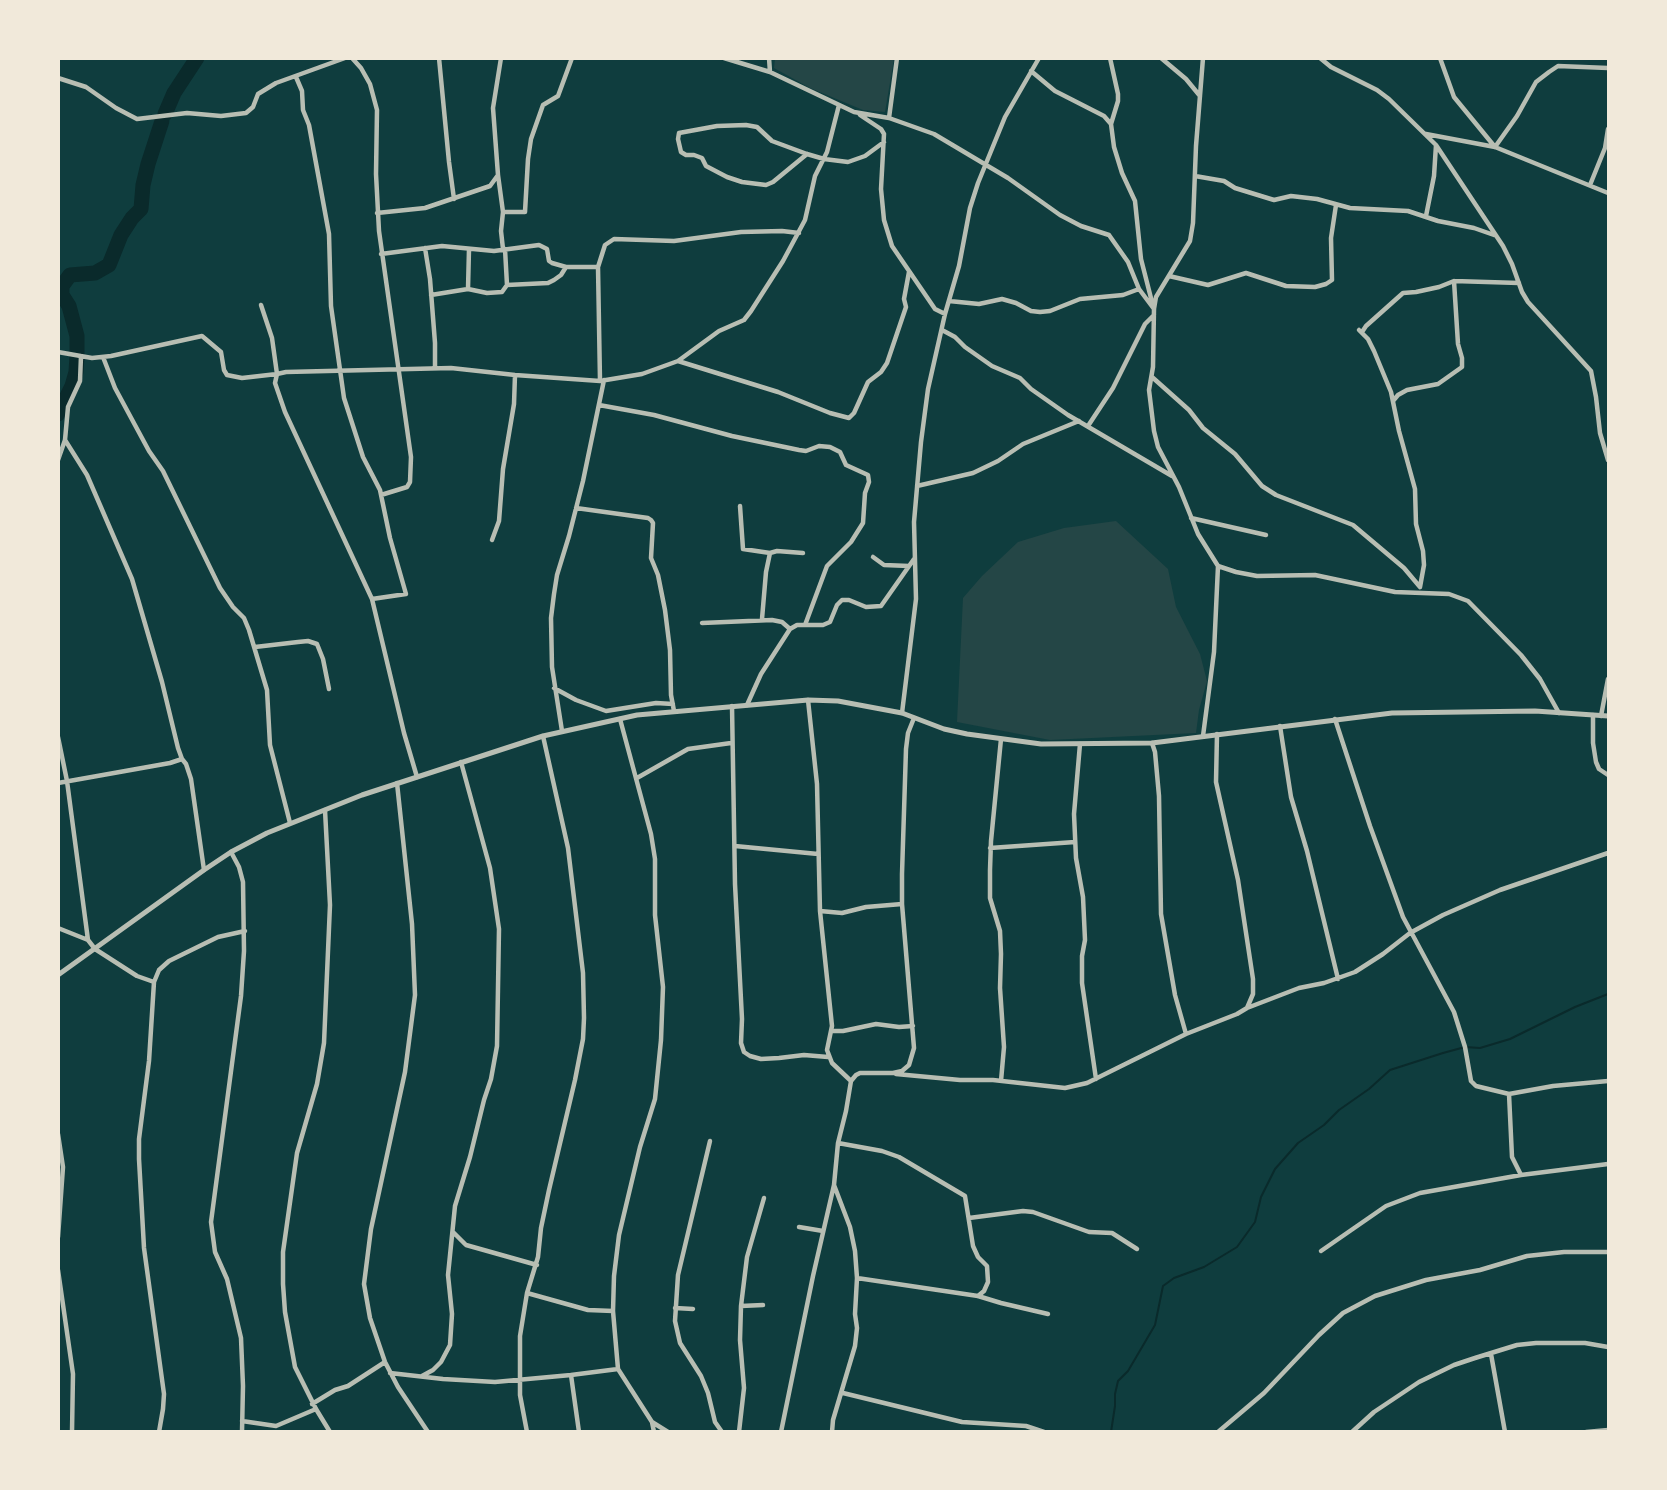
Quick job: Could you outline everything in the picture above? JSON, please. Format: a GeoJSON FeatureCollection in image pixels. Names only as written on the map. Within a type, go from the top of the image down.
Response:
{"type":"FeatureCollection","features":[{"type":"Feature","properties":{"kind":"street"},"geometry":{"type":"LineString","coordinates":[[58,78],[86,87],[116,108],[137,119],[187,113],[221,116],[246,113],[253,107],[258,94],[276,83],[345,58]]}},
{"type":"Feature","properties":{"kind":"street"},"geometry":{"type":"LineString","coordinates":[[352,58],[370,84],[377,110],[377,213],[381,254],[396,339],[411,457],[410,482],[407,488],[381,495]]}},
{"type":"Feature","properties":{"kind":"street"},"geometry":{"type":"LineString","coordinates":[[439,58],[448,162],[454,199]]}},
{"type":"Feature","properties":{"kind":"street"},"geometry":{"type":"LineString","coordinates":[[431,295],[468,289],[488,293],[502,292],[507,285],[493,108],[501,58]]}},
{"type":"Feature","properties":{"kind":"street"},"geometry":{"type":"LineString","coordinates":[[503,212],[525,212],[531,139],[543,105],[558,96],[572,58]]}},
{"type":"Feature","properties":{"kind":"street"},"geometry":{"type":"LineString","coordinates":[[724,58],[770,72],[854,112],[881,129],[884,134],[881,189],[884,220],[892,246],[936,309],[945,314]]}},
{"type":"Feature","properties":{"kind":"street"},"geometry":{"type":"LineString","coordinates":[[769,58],[770,72]]}},
{"type":"Feature","properties":{"kind":"street"},"geometry":{"type":"LineString","coordinates":[[889,118],[897,58]]}},
{"type":"Feature","properties":{"kind":"street"},"geometry":{"type":"LineString","coordinates":[[902,713],[916,599],[914,522],[924,412],[945,314],[959,266],[970,208],[1005,117],[1039,58]]}},
{"type":"Feature","properties":{"kind":"street"},"geometry":{"type":"LineString","coordinates":[[1110,58],[1118,94],[1111,124],[1114,147],[1122,173],[1135,201],[1141,259],[1154,312]]}},
{"type":"Feature","properties":{"kind":"street"},"geometry":{"type":"LineString","coordinates":[[1161,58],[1186,79],[1200,96]]}},
{"type":"Feature","properties":{"kind":"street"},"geometry":{"type":"LineString","coordinates":[[1203,58],[1194,213],[1190,241],[1156,297],[1152,376],[1149,390],[1158,447],[1191,518],[1218,566],[1214,661],[1203,736]]}},
{"type":"Feature","properties":{"kind":"street"},"geometry":{"type":"LineString","coordinates":[[1320,58],[1331,67],[1377,90],[1436,145],[1496,236],[1512,264],[1528,302],[1591,371],[1600,433],[1608,460]]}},
{"type":"Feature","properties":{"kind":"street"},"geometry":{"type":"LineString","coordinates":[[1440,58],[1454,97],[1495,147]]}},
{"type":"Feature","properties":{"kind":"street"},"geometry":{"type":"LineString","coordinates":[[1495,147],[1536,82],[1549,72],[1558,66],[1608,68]]}},
{"type":"Feature","properties":{"kind":"street"},"geometry":{"type":"LineString","coordinates":[[1031,71],[1055,91],[1104,116],[1111,124]]}},
{"type":"Feature","properties":{"kind":"street"},"geometry":{"type":"LineString","coordinates":[[296,77],[302,91],[303,110],[309,125],[329,234],[331,258],[329,286],[344,398],[354,431],[381,495],[390,538],[406,594],[372,599]]}},
{"type":"Feature","properties":{"kind":"street"},"geometry":{"type":"LineString","coordinates":[[58,352],[81,357],[103,357],[202,336],[221,352],[227,375],[242,378],[286,372],[435,368],[602,380],[653,371],[678,361],[719,331],[744,320],[751,311],[799,233],[808,211],[815,176],[824,159],[839,105]]}},
{"type":"Feature","properties":{"kind":"street"},"geometry":{"type":"LineString","coordinates":[[854,112],[889,118],[934,134],[1008,178],[1060,215],[1081,226],[1109,235],[1128,262],[1139,289],[1154,312]]}},
{"type":"Feature","properties":{"kind":"street"},"geometry":{"type":"LineString","coordinates":[[807,154],[773,182],[766,185],[754,184],[727,177],[706,166],[702,158],[686,155],[681,152],[678,139],[679,134],[717,126],[746,125],[757,127],[772,141],[807,154],[848,162],[857,160],[884,142]]}},
{"type":"Feature","properties":{"kind":"street"},"geometry":{"type":"LineString","coordinates":[[1590,185],[1605,148],[1608,129]]}},
{"type":"Feature","properties":{"kind":"street"},"geometry":{"type":"LineString","coordinates":[[1425,134],[1495,147],[1607,191]]}},
{"type":"Feature","properties":{"kind":"street"},"geometry":{"type":"LineString","coordinates":[[1426,216],[1434,176],[1436,145]]}},
{"type":"Feature","properties":{"kind":"street"},"geometry":{"type":"LineString","coordinates":[[377,213],[424,208],[454,199],[490,186],[498,175]]}},
{"type":"Feature","properties":{"kind":"street"},"geometry":{"type":"LineString","coordinates":[[1195,176],[1224,181],[1235,188],[1274,200],[1291,196],[1317,199],[1350,208],[1396,209],[1474,228],[1496,236]]}},
{"type":"Feature","properties":{"kind":"street"},"geometry":{"type":"LineString","coordinates":[[1169,276],[1208,285],[1246,273],[1286,286],[1326,284],[1332,280],[1331,238],[1336,205]]}},
{"type":"Feature","properties":{"kind":"street"},"geometry":{"type":"LineString","coordinates":[[562,731],[554,688],[551,642],[554,594],[599,405],[602,380],[598,267],[605,245],[614,238],[674,241],[741,232],[799,233]]}},
{"type":"Feature","properties":{"kind":"street"},"geometry":{"type":"LineString","coordinates":[[381,254],[453,246],[469,249],[544,246],[547,249],[549,261],[566,267],[598,267]]}},
{"type":"Feature","properties":{"kind":"street"},"geometry":{"type":"LineString","coordinates":[[425,248],[431,295],[435,368]]}},
{"type":"Feature","properties":{"kind":"street"},"geometry":{"type":"LineString","coordinates":[[468,289],[469,249]]}},
{"type":"Feature","properties":{"kind":"street"},"geometry":{"type":"LineString","coordinates":[[507,285],[548,283],[561,275],[566,267]]}},
{"type":"Feature","properties":{"kind":"street"},"geometry":{"type":"LineString","coordinates":[[678,361],[778,392],[830,413],[849,418],[854,413],[864,387],[881,372],[887,363],[906,307],[904,295],[909,272]]}},
{"type":"Feature","properties":{"kind":"street"},"geometry":{"type":"LineString","coordinates":[[1419,590],[1423,558],[1416,524],[1415,489],[1393,401],[1374,351],[1361,331],[1401,294],[1439,287],[1454,281],[1519,283]]}},
{"type":"Feature","properties":{"kind":"street"},"geometry":{"type":"LineString","coordinates":[[1393,401],[1407,390],[1438,384],[1462,367],[1458,344],[1454,281]]}},
{"type":"Feature","properties":{"kind":"street"},"geometry":{"type":"LineString","coordinates":[[949,301],[969,304],[1002,299],[1031,311],[1040,312],[1050,311],[1080,299],[1123,295],[1139,289]]}},
{"type":"Feature","properties":{"kind":"street"},"geometry":{"type":"LineString","coordinates":[[261,305],[272,338],[277,374],[275,383],[285,412],[372,599],[404,734],[417,777]]}},
{"type":"Feature","properties":{"kind":"street"},"geometry":{"type":"LineString","coordinates":[[1088,426],[1113,388],[1145,324],[1154,312]]}},
{"type":"Feature","properties":{"kind":"street"},"geometry":{"type":"LineString","coordinates":[[942,330],[956,337],[965,347],[992,366],[1020,378],[1047,402],[1172,476]]}},
{"type":"Feature","properties":{"kind":"street"},"geometry":{"type":"LineString","coordinates":[[58,460],[65,440],[68,407],[80,381],[81,357]]}},
{"type":"Feature","properties":{"kind":"street"},"geometry":{"type":"LineString","coordinates":[[103,357],[115,388],[149,452],[163,471],[220,588],[244,618],[267,690],[270,745],[290,823]]}},
{"type":"Feature","properties":{"kind":"street"},"geometry":{"type":"LineString","coordinates":[[492,540],[499,521],[503,469],[514,404],[515,375]]}},
{"type":"Feature","properties":{"kind":"street"},"geometry":{"type":"LineString","coordinates":[[1152,376],[1189,410],[1203,428],[1235,454],[1262,486],[1276,495],[1353,525],[1404,568],[1419,590]]}},
{"type":"Feature","properties":{"kind":"street"},"geometry":{"type":"LineString","coordinates":[[599,405],[654,415],[732,436],[798,450],[806,451],[819,446],[830,447],[840,452],[846,465],[868,475],[863,523],[851,542],[827,566],[805,625]]}},
{"type":"Feature","properties":{"kind":"street"},"geometry":{"type":"LineString","coordinates":[[917,486],[973,473],[998,461],[1023,444],[1079,421]]}},
{"type":"Feature","properties":{"kind":"street"},"geometry":{"type":"LineString","coordinates":[[65,440],[79,459],[103,508],[132,579],[182,759],[191,779],[204,870]]}},
{"type":"Feature","properties":{"kind":"street"},"geometry":{"type":"LineString","coordinates":[[740,507],[743,549],[770,554],[777,551],[803,553]]}},
{"type":"Feature","properties":{"kind":"street"},"geometry":{"type":"LineString","coordinates":[[576,508],[648,518],[653,523],[651,558],[658,575],[665,610],[673,707]]}},
{"type":"Feature","properties":{"kind":"street"},"geometry":{"type":"LineString","coordinates":[[1191,518],[1266,535]]}},
{"type":"Feature","properties":{"kind":"street"},"geometry":{"type":"LineString","coordinates":[[762,619],[770,554]]}},
{"type":"Feature","properties":{"kind":"street"},"geometry":{"type":"LineString","coordinates":[[873,557],[885,565],[909,566]]}},
{"type":"Feature","properties":{"kind":"street"},"geometry":{"type":"LineString","coordinates":[[747,705],[761,674],[790,629],[797,625],[823,625],[830,622],[837,605],[842,600],[849,600],[866,607],[881,606],[915,558]]}},
{"type":"Feature","properties":{"kind":"street"},"geometry":{"type":"LineString","coordinates":[[1218,566],[1257,576],[1315,575],[1395,592],[1419,590],[1449,594],[1468,601],[1540,679],[1559,713]]}},
{"type":"Feature","properties":{"kind":"street"},"geometry":{"type":"LineString","coordinates":[[702,623],[762,619],[782,622],[790,629]]}},
{"type":"Feature","properties":{"kind":"street"},"geometry":{"type":"LineString","coordinates":[[255,647],[308,641],[317,644],[323,659],[329,689]]}},
{"type":"Feature","properties":{"kind":"street"},"geometry":{"type":"LineString","coordinates":[[1601,716],[1608,679]]}},
{"type":"Feature","properties":{"kind":"street"},"geometry":{"type":"LineString","coordinates":[[554,688],[576,700],[606,711],[656,703],[673,707]]}},
{"type":"Feature","properties":{"kind":"street"},"geometry":{"type":"LineString","coordinates":[[808,700],[817,784],[820,911],[832,1031],[827,1050],[828,1057],[851,1081]]}},
{"type":"Feature","properties":{"kind":"street"},"geometry":{"type":"LineString","coordinates":[[58,975],[204,870],[267,832],[397,783],[543,736],[673,707],[732,706],[808,700],[852,702],[902,713],[944,729],[1041,744],[1152,743],[1392,713],[1535,711],[1608,716]]}},
{"type":"Feature","properties":{"kind":"street"},"geometry":{"type":"LineString","coordinates":[[732,706],[735,884],[742,1019],[740,1033],[744,1052],[761,1059],[804,1055],[828,1057]]}},
{"type":"Feature","properties":{"kind":"street"},"geometry":{"type":"LineString","coordinates":[[1593,715],[1594,754],[1599,769],[1608,775]]}},
{"type":"Feature","properties":{"kind":"street"},"geometry":{"type":"LineString","coordinates":[[893,1073],[902,1071],[909,1065],[914,1048],[902,904],[906,749],[908,733],[914,718]]}},
{"type":"Feature","properties":{"kind":"street"},"geometry":{"type":"LineString","coordinates":[[620,719],[651,834],[655,859],[655,915],[663,987],[655,1100],[640,1147],[619,1235],[613,1311],[618,1369],[652,1422],[654,1431]]}},
{"type":"Feature","properties":{"kind":"street"},"geometry":{"type":"LineString","coordinates":[[1335,719],[1370,826],[1410,933],[1454,1012],[1465,1047],[1471,1081],[1476,1086],[1509,1094],[1553,1086],[1608,1081]]}},
{"type":"Feature","properties":{"kind":"street"},"geometry":{"type":"LineString","coordinates":[[1280,726],[1291,797],[1307,851],[1338,979]]}},
{"type":"Feature","properties":{"kind":"street"},"geometry":{"type":"LineString","coordinates":[[1217,734],[1216,782],[1238,880],[1253,978],[1253,994],[1247,1008]]}},
{"type":"Feature","properties":{"kind":"street"},"geometry":{"type":"LineString","coordinates":[[527,1431],[519,1380],[520,1335],[527,1293],[537,1265],[549,1190],[580,1055],[584,999],[568,848],[543,736]]}},
{"type":"Feature","properties":{"kind":"street"},"geometry":{"type":"LineString","coordinates":[[58,737],[67,782],[88,940],[95,949],[137,976],[154,982]]}},
{"type":"Feature","properties":{"kind":"street"},"geometry":{"type":"LineString","coordinates":[[1001,739],[990,848],[990,898],[1000,931],[1000,988],[1004,1047],[1001,1081]]}},
{"type":"Feature","properties":{"kind":"street"},"geometry":{"type":"LineString","coordinates":[[637,778],[688,749],[731,743]]}},
{"type":"Feature","properties":{"kind":"street"},"geometry":{"type":"LineString","coordinates":[[1152,743],[1159,796],[1161,914],[1175,994],[1186,1034]]}},
{"type":"Feature","properties":{"kind":"street"},"geometry":{"type":"LineString","coordinates":[[1080,744],[1074,814],[1075,842],[1083,897],[1085,940],[1082,956],[1082,983],[1096,1079]]}},
{"type":"Feature","properties":{"kind":"street"},"geometry":{"type":"LineString","coordinates":[[58,783],[182,759]]}},
{"type":"Feature","properties":{"kind":"street"},"geometry":{"type":"LineString","coordinates":[[422,1376],[441,1362],[450,1345],[452,1314],[448,1275],[457,1197],[491,1079],[497,1046],[499,929],[490,868],[461,762]]}},
{"type":"Feature","properties":{"kind":"street"},"geometry":{"type":"LineString","coordinates":[[397,783],[412,924],[415,995],[405,1072],[370,1229],[364,1284],[370,1318],[385,1362],[428,1431]]}},
{"type":"Feature","properties":{"kind":"street"},"geometry":{"type":"LineString","coordinates":[[325,810],[330,905],[324,1043],[317,1084],[297,1153],[283,1252],[285,1312],[295,1367],[312,1404],[330,1431]]}},
{"type":"Feature","properties":{"kind":"street"},"geometry":{"type":"LineString","coordinates":[[990,848],[1075,842]]}},
{"type":"Feature","properties":{"kind":"street"},"geometry":{"type":"LineString","coordinates":[[735,846],[818,854]]}},
{"type":"Feature","properties":{"kind":"street"},"geometry":{"type":"LineString","coordinates":[[231,852],[239,867],[243,882],[245,931],[241,996],[211,1222],[215,1252],[227,1279],[241,1338],[242,1431]]}},
{"type":"Feature","properties":{"kind":"street"},"geometry":{"type":"LineString","coordinates":[[781,1431],[834,1185],[838,1143],[851,1081],[860,1073],[893,1073],[1065,1088],[1087,1083],[1186,1034],[1247,1008],[1299,988],[1338,979],[1355,972],[1410,933],[1443,915],[1500,890],[1608,853]]}},
{"type":"Feature","properties":{"kind":"street"},"geometry":{"type":"LineString","coordinates":[[820,911],[835,914],[866,907],[902,904]]}},
{"type":"Feature","properties":{"kind":"street"},"geometry":{"type":"LineString","coordinates":[[58,928],[88,940]]}},
{"type":"Feature","properties":{"kind":"street"},"geometry":{"type":"LineString","coordinates":[[159,1431],[164,1409],[164,1394],[144,1248],[139,1159],[154,982],[159,970],[169,961],[218,937],[245,931]]}},
{"type":"Feature","properties":{"kind":"street"},"geometry":{"type":"LineString","coordinates":[[832,1031],[876,1024],[913,1026]]}},
{"type":"Feature","properties":{"kind":"street"},"geometry":{"type":"LineString","coordinates":[[1509,1094],[1512,1156],[1521,1175]]}},
{"type":"Feature","properties":{"kind":"street"},"geometry":{"type":"LineString","coordinates":[[58,1134],[63,1167],[58,1237]]}},
{"type":"Feature","properties":{"kind":"street"},"geometry":{"type":"LineString","coordinates":[[710,1141],[679,1269],[675,1322],[680,1343],[701,1376],[715,1422],[722,1431]]}},
{"type":"Feature","properties":{"kind":"street"},"geometry":{"type":"LineString","coordinates":[[838,1143],[882,1151],[899,1157],[965,1196],[973,1246],[978,1257],[987,1266],[988,1282],[984,1291],[978,1296]]}},
{"type":"Feature","properties":{"kind":"street"},"geometry":{"type":"LineString","coordinates":[[1321,1251],[1386,1206],[1420,1193],[1521,1175],[1608,1164]]}},
{"type":"Feature","properties":{"kind":"street"},"geometry":{"type":"LineString","coordinates":[[832,1431],[833,1420],[843,1393],[855,1346],[857,1278],[850,1227],[834,1185]]}},
{"type":"Feature","properties":{"kind":"street"},"geometry":{"type":"LineString","coordinates":[[739,1431],[744,1388],[740,1340],[741,1306],[747,1257],[764,1198]]}},
{"type":"Feature","properties":{"kind":"street"},"geometry":{"type":"LineString","coordinates":[[969,1218],[1023,1211],[1033,1212],[1089,1232],[1112,1233],[1137,1249]]}},
{"type":"Feature","properties":{"kind":"street"},"geometry":{"type":"LineString","coordinates":[[799,1227],[823,1231]]}},
{"type":"Feature","properties":{"kind":"street"},"geometry":{"type":"LineString","coordinates":[[453,1233],[466,1245],[537,1265]]}},
{"type":"Feature","properties":{"kind":"street"},"geometry":{"type":"LineString","coordinates":[[1218,1431],[1264,1393],[1335,1320],[1366,1300],[1426,1280],[1480,1270],[1527,1256],[1564,1252],[1608,1252]]}},
{"type":"Feature","properties":{"kind":"street"},"geometry":{"type":"LineString","coordinates":[[58,1270],[74,1374],[72,1431]]}},
{"type":"Feature","properties":{"kind":"street"},"geometry":{"type":"LineString","coordinates":[[857,1278],[978,1296],[1047,1314]]}},
{"type":"Feature","properties":{"kind":"street"},"geometry":{"type":"LineString","coordinates":[[527,1293],[588,1310],[613,1311]]}},
{"type":"Feature","properties":{"kind":"street"},"geometry":{"type":"LineString","coordinates":[[741,1306],[763,1305]]}},
{"type":"Feature","properties":{"kind":"street"},"geometry":{"type":"LineString","coordinates":[[675,1308],[693,1309]]}},
{"type":"Feature","properties":{"kind":"street"},"geometry":{"type":"LineString","coordinates":[[1353,1431],[1374,1412],[1419,1382],[1454,1365],[1517,1345],[1554,1341],[1608,1347]]}},
{"type":"Feature","properties":{"kind":"street"},"geometry":{"type":"LineString","coordinates":[[1491,1354],[1504,1431]]}},
{"type":"Feature","properties":{"kind":"street"},"geometry":{"type":"LineString","coordinates":[[312,1404],[335,1389],[348,1386],[385,1362]]}},
{"type":"Feature","properties":{"kind":"street"},"geometry":{"type":"LineString","coordinates":[[390,1373],[473,1382],[519,1380],[618,1369]]}},
{"type":"Feature","properties":{"kind":"street"},"geometry":{"type":"LineString","coordinates":[[571,1375],[579,1431]]}},
{"type":"Feature","properties":{"kind":"street"},"geometry":{"type":"LineString","coordinates":[[843,1393],[962,1422],[1026,1426],[1044,1431]]}},
{"type":"Feature","properties":{"kind":"street"},"geometry":{"type":"LineString","coordinates":[[242,1421],[276,1426],[316,1409]]}},
{"type":"Feature","properties":{"kind":"street"},"geometry":{"type":"LineString","coordinates":[[652,1422],[668,1431]]}},
{"type":"Feature","properties":{"kind":"street"},"geometry":{"type":"LineString","coordinates":[[1586,1431],[1608,1430]]}},
{"type":"Feature","properties":{"kind":"shaded area"},"geometry":{"type":"Polygon","coordinates":[[[775,59],[894,59],[885,112],[863,110],[810,88],[774,68],[775,59]]]}},
{"type":"Feature","properties":{"kind":"shaded area"},"geometry":{"type":"Polygon","coordinates":[[[1116,521],[1168,569],[1176,607],[1200,654],[1207,681],[1199,710],[1196,733],[1050,740],[957,722],[963,598],[982,576],[1018,542],[1064,528],[1116,521]]]}},
{"type":"Feature","properties":{"kind":"waterway"},"geometry":{"type":"LineString","coordinates":[[165,114],[174,93],[197,58]]}},
{"type":"Feature","properties":{"kind":"waterway"},"geometry":{"type":"LineString","coordinates":[[58,414],[72,386],[77,356],[77,336],[69,306],[62,295],[62,286],[70,275],[95,273],[109,265],[121,235],[141,209],[148,164],[162,121]]}},
{"type":"Feature","properties":{"kind":"waterway"},"geometry":{"type":"LineString","coordinates":[[1111,1432],[1118,1381],[1128,1371],[1155,1325],[1163,1286],[1174,1278],[1204,1267],[1237,1247],[1255,1222],[1261,1197],[1275,1169],[1298,1143],[1324,1125],[1339,1110],[1369,1089],[1390,1070],[1465,1047],[1480,1048],[1510,1039],[1575,1007],[1608,994]]}}]}
